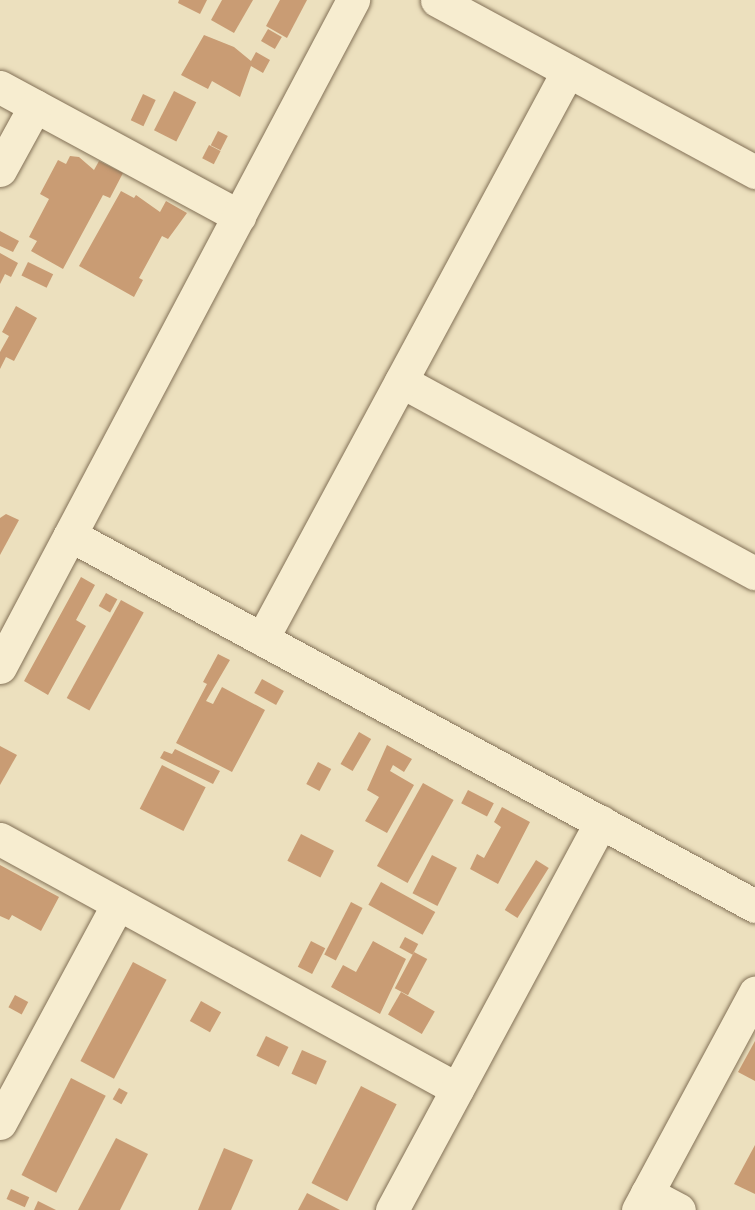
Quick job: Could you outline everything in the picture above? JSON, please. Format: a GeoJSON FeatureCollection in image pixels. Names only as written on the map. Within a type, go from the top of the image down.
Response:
{"type":"FeatureCollection","features":[{"type":"Feature","properties":{"kind":"street"},"geometry":{"type":"LineString","coordinates":[[0,667],[353,0]]}},
{"type":"Feature","properties":{"kind":"street"},"geometry":{"type":"LineString","coordinates":[[437,0],[755,172]]}},
{"type":"Feature","properties":{"kind":"street"},"geometry":{"type":"LineString","coordinates":[[262,639],[568,71]]}},
{"type":"Feature","properties":{"kind":"street"},"geometry":{"type":"LineString","coordinates":[[0,87],[238,216]]}},
{"type":"Feature","properties":{"kind":"street"},"geometry":{"type":"LineString","coordinates":[[0,170],[35,106]]}},
{"type":"Feature","properties":{"kind":"street"},"geometry":{"type":"LineString","coordinates":[[400,381],[755,572]]}},
{"type":"Feature","properties":{"kind":"street"},"geometry":{"type":"LineString","coordinates":[[70,535],[755,906]]}},
{"type":"Feature","properties":{"kind":"street"},"geometry":{"type":"LineString","coordinates":[[392,1210],[601,822]]}},
{"type":"Feature","properties":{"kind":"street"},"geometry":{"type":"LineString","coordinates":[[0,839],[457,1089]]}},
{"type":"Feature","properties":{"kind":"street"},"geometry":{"type":"LineString","coordinates":[[0,1123],[118,904]]}},
{"type":"Feature","properties":{"kind":"street"},"geometry":{"type":"LineString","coordinates":[[679,1210],[642,1202],[755,993]]}},
{"type":"Feature","properties":{"kind":"building"},"geometry":{"type":"Polygon","coordinates":[[[179,0],[207,0],[200,14],[178,3],[179,0]]]}},
{"type":"Feature","properties":{"kind":"building"},"geometry":{"type":"Polygon","coordinates":[[[222,0],[253,0],[234,33],[211,20],[222,0]]]}},
{"type":"Feature","properties":{"kind":"building"},"geometry":{"type":"Polygon","coordinates":[[[280,0],[307,0],[287,38],[266,26],[280,0]]]}},
{"type":"Feature","properties":{"kind":"building"},"geometry":{"type":"Polygon","coordinates":[[[268,29],[282,37],[275,49],[261,41],[268,29]]]}},
{"type":"Feature","properties":{"kind":"building"},"geometry":{"type":"Polygon","coordinates":[[[204,35],[234,47],[251,61],[256,52],[270,60],[263,73],[251,66],[240,97],[212,81],[208,89],[181,75],[204,35]]]}},
{"type":"Feature","properties":{"kind":"building"},"geometry":{"type":"Polygon","coordinates":[[[174,91],[196,102],[176,142],[154,130],[174,91]]]}},
{"type":"Feature","properties":{"kind":"building"},"geometry":{"type":"Polygon","coordinates":[[[143,94],[156,100],[143,126],[131,120],[143,94]]]}},
{"type":"Feature","properties":{"kind":"building"},"geometry":{"type":"Polygon","coordinates":[[[218,131],[228,136],[221,150],[211,145],[218,131]]]}},
{"type":"Feature","properties":{"kind":"building"},"geometry":{"type":"Polygon","coordinates":[[[209,145],[221,151],[214,164],[202,158],[209,145]]]}},
{"type":"Feature","properties":{"kind":"building"},"geometry":{"type":"Polygon","coordinates":[[[70,156],[79,157],[94,170],[99,161],[123,173],[110,198],[103,195],[63,269],[31,251],[37,241],[29,237],[49,199],[40,194],[58,160],[66,164],[70,156]]]}},
{"type":"Feature","properties":{"kind":"building"},"geometry":{"type":"Polygon","coordinates":[[[121,191],[134,198],[136,195],[160,212],[166,201],[187,213],[168,239],[162,236],[139,278],[143,280],[134,297],[79,266],[121,191]]]}},
{"type":"Feature","properties":{"kind":"building"},"geometry":{"type":"Polygon","coordinates":[[[0,231],[19,241],[13,252],[0,246],[0,231]]]}},
{"type":"Feature","properties":{"kind":"building"},"geometry":{"type":"Polygon","coordinates":[[[0,253],[18,263],[11,277],[5,274],[0,284],[0,253]]]}},
{"type":"Feature","properties":{"kind":"building"},"geometry":{"type":"Polygon","coordinates":[[[28,262],[53,274],[47,288],[21,275],[28,262]]]}},
{"type":"Feature","properties":{"kind":"building"},"geometry":{"type":"Polygon","coordinates":[[[16,306],[37,318],[14,361],[6,357],[0,369],[0,352],[9,336],[2,332],[16,306]]]}},
{"type":"Feature","properties":{"kind":"building"},"geometry":{"type":"Polygon","coordinates":[[[6,514],[19,520],[0,555],[0,518],[6,514]]]}},
{"type":"Feature","properties":{"kind":"building"},"geometry":{"type":"Polygon","coordinates":[[[81,577],[95,585],[76,620],[86,626],[48,695],[24,681],[81,577]]]}},
{"type":"Feature","properties":{"kind":"building"},"geometry":{"type":"Polygon","coordinates":[[[106,593],[117,599],[110,612],[99,606],[106,593]]]}},
{"type":"Feature","properties":{"kind":"building"},"geometry":{"type":"Polygon","coordinates":[[[121,600],[144,613],[89,711],[67,698],[121,600]]]}},
{"type":"Feature","properties":{"kind":"building"},"geometry":{"type":"Polygon","coordinates":[[[218,654],[230,660],[206,701],[213,704],[222,687],[265,710],[232,772],[176,743],[207,684],[203,682],[218,654]]]}},
{"type":"Feature","properties":{"kind":"building"},"geometry":{"type":"Polygon","coordinates":[[[262,679],[284,691],[276,705],[254,693],[262,679]]]}},
{"type":"Feature","properties":{"kind":"building"},"geometry":{"type":"Polygon","coordinates":[[[359,732],[371,739],[353,771],[340,764],[359,732]]]}},
{"type":"Feature","properties":{"kind":"building"},"geometry":{"type":"Polygon","coordinates":[[[387,745],[412,759],[404,772],[393,765],[390,771],[414,785],[387,833],[365,821],[379,797],[367,790],[387,745]]]}},
{"type":"Feature","properties":{"kind":"building"},"geometry":{"type":"Polygon","coordinates":[[[0,746],[17,755],[0,785],[0,746]]]}},
{"type":"Feature","properties":{"kind":"building"},"geometry":{"type":"Polygon","coordinates":[[[175,749],[220,771],[213,784],[160,758],[164,751],[172,754],[175,749]]]}},
{"type":"Feature","properties":{"kind":"building"},"geometry":{"type":"Polygon","coordinates":[[[318,762],[331,769],[320,791],[306,784],[318,762]]]}},
{"type":"Feature","properties":{"kind":"building"},"geometry":{"type":"Polygon","coordinates":[[[162,765],[206,787],[183,831],[140,809],[162,765]]]}},
{"type":"Feature","properties":{"kind":"building"},"geometry":{"type":"Polygon","coordinates":[[[423,783],[454,800],[408,883],[377,866],[423,783]]]}},
{"type":"Feature","properties":{"kind":"building"},"geometry":{"type":"Polygon","coordinates":[[[468,790],[494,803],[487,817],[461,803],[468,790]]]}},
{"type":"Feature","properties":{"kind":"building"},"geometry":{"type":"Polygon","coordinates":[[[502,807],[530,822],[498,884],[470,869],[477,854],[484,858],[501,827],[494,822],[502,807]]]}},
{"type":"Feature","properties":{"kind":"building"},"geometry":{"type":"Polygon","coordinates":[[[301,834],[334,851],[320,878],[287,861],[301,834]]]}},
{"type":"Feature","properties":{"kind":"building"},"geometry":{"type":"Polygon","coordinates":[[[432,855],[457,868],[437,906],[412,893],[432,855]]]}},
{"type":"Feature","properties":{"kind":"building"},"geometry":{"type":"Polygon","coordinates":[[[536,860],[549,868],[517,918],[505,910],[536,860]]]}},
{"type":"Feature","properties":{"kind":"building"},"geometry":{"type":"Polygon","coordinates":[[[0,865],[59,897],[41,931],[12,915],[9,920],[0,916],[0,865]]]}},
{"type":"Feature","properties":{"kind":"building"},"geometry":{"type":"Polygon","coordinates":[[[381,882],[435,912],[423,935],[368,905],[381,882]]]}},
{"type":"Feature","properties":{"kind":"building"},"geometry":{"type":"Polygon","coordinates":[[[351,902],[363,908],[336,960],[324,955],[351,902]]]}},
{"type":"Feature","properties":{"kind":"building"},"geometry":{"type":"Polygon","coordinates":[[[405,937],[418,944],[413,955],[399,948],[405,937]]]}},
{"type":"Feature","properties":{"kind":"building"},"geometry":{"type":"Polygon","coordinates":[[[311,941],[325,948],[312,974],[298,967],[311,941]]]}},
{"type":"Feature","properties":{"kind":"building"},"geometry":{"type":"Polygon","coordinates":[[[373,941],[406,959],[380,1014],[331,987],[343,965],[356,972],[373,941]]]}},
{"type":"Feature","properties":{"kind":"building"},"geometry":{"type":"Polygon","coordinates":[[[414,952],[427,959],[408,995],[395,988],[414,952]]]}},
{"type":"Feature","properties":{"kind":"building"},"geometry":{"type":"Polygon","coordinates":[[[133,962],[167,980],[114,1079],[80,1061],[133,962]]]}},
{"type":"Feature","properties":{"kind":"building"},"geometry":{"type":"Polygon","coordinates":[[[401,992],[435,1012],[422,1034],[388,1015],[401,992]]]}},
{"type":"Feature","properties":{"kind":"building"},"geometry":{"type":"Polygon","coordinates":[[[15,995],[28,1002],[22,1014],[8,1007],[15,995]]]}},
{"type":"Feature","properties":{"kind":"building"},"geometry":{"type":"Polygon","coordinates":[[[201,1001],[221,1012],[210,1032],[190,1021],[201,1001]]]}},
{"type":"Feature","properties":{"kind":"building"},"geometry":{"type":"Polygon","coordinates":[[[266,1036],[288,1047],[279,1067],[256,1056],[266,1036]]]}},
{"type":"Feature","properties":{"kind":"building"},"geometry":{"type":"Polygon","coordinates":[[[755,1041],[755,1081],[738,1072],[755,1041]]]}},
{"type":"Feature","properties":{"kind":"building"},"geometry":{"type":"Polygon","coordinates":[[[302,1050],[327,1061],[316,1085],[291,1074],[302,1050]]]}},
{"type":"Feature","properties":{"kind":"building"},"geometry":{"type":"Polygon","coordinates":[[[71,1078],[106,1096],[56,1193],[22,1175],[71,1078]]]}},
{"type":"Feature","properties":{"kind":"building"},"geometry":{"type":"Polygon","coordinates":[[[361,1086],[397,1104],[347,1201],[312,1183],[361,1086]]]}},
{"type":"Feature","properties":{"kind":"building"},"geometry":{"type":"Polygon","coordinates":[[[119,1088],[128,1093],[121,1104],[113,1099],[119,1088]]]}},
{"type":"Feature","properties":{"kind":"building"},"geometry":{"type":"Polygon","coordinates":[[[116,1138],[148,1154],[120,1210],[78,1210],[116,1138]]]}},
{"type":"Feature","properties":{"kind":"building"},"geometry":{"type":"Polygon","coordinates":[[[755,1145],[755,1194],[734,1184],[755,1145]]]}},
{"type":"Feature","properties":{"kind":"building"},"geometry":{"type":"Polygon","coordinates":[[[224,1148],[253,1160],[231,1210],[198,1210],[224,1148]]]}},
{"type":"Feature","properties":{"kind":"building"},"geometry":{"type":"Polygon","coordinates":[[[11,1189],[29,1197],[25,1207],[7,1199],[11,1189]]]}},
{"type":"Feature","properties":{"kind":"building"},"geometry":{"type":"Polygon","coordinates":[[[307,1193],[340,1210],[298,1210],[307,1193]]]}},
{"type":"Feature","properties":{"kind":"building"},"geometry":{"type":"Polygon","coordinates":[[[38,1201],[56,1210],[34,1210],[38,1201]]]}}]}
